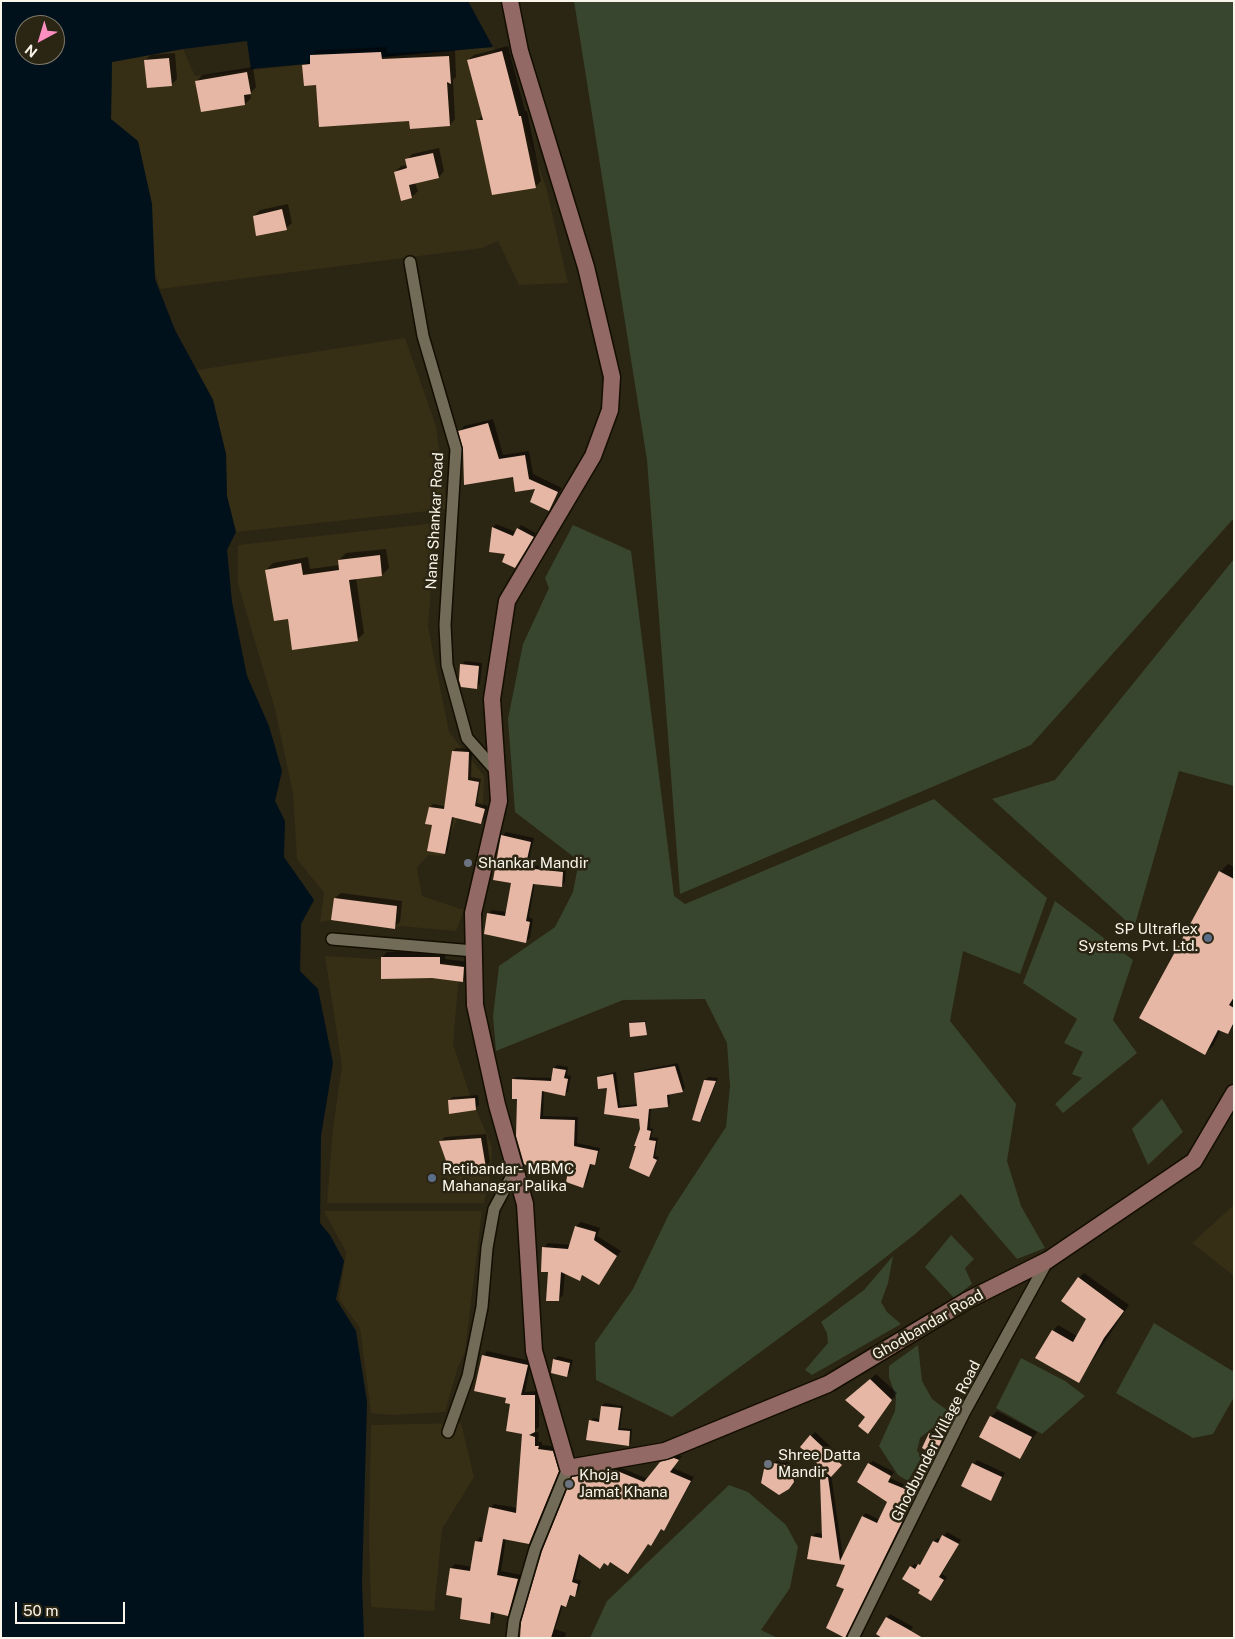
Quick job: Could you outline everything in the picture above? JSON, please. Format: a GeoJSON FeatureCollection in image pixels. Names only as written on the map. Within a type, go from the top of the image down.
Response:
{"type":"FeatureCollection","features":[{"type":"Feature","properties":{"kind":"street"},"geometry":{"type":"LineString","coordinates":[[510,1],[520,51],[586,267],[612,377],[610,410],[592,456],[506,601],[492,699],[499,801],[472,913],[475,1005],[497,1105],[525,1204],[534,1351],[568,1468],[535,1549],[514,1621],[512,1638]]}},
{"type":"Feature","properties":{"kind":"street","name":"Nana Shankar Road"},"geometry":{"type":"LineString","coordinates":[[410,262],[423,336],[456,449],[445,625],[447,665],[467,738],[497,772]]}},
{"type":"Feature","properties":{"kind":"street"},"geometry":{"type":"LineString","coordinates":[[332,939],[474,952]]}},
{"type":"Feature","properties":{"kind":"street","name":"Ghodbandar Road"},"geometry":{"type":"LineString","coordinates":[[568,1468],[665,1451],[828,1384],[966,1302],[1048,1260],[1194,1160],[1234,1093]]}},
{"type":"Feature","properties":{"kind":"street"},"geometry":{"type":"LineString","coordinates":[[448,1432],[468,1376],[482,1306],[487,1248],[494,1209],[515,1170]]}},
{"type":"Feature","properties":{"kind":"street","name":"Ghodbunder Village Road"},"geometry":{"type":"LineString","coordinates":[[853,1638],[964,1413],[1048,1260]]}},
{"type":"Feature","properties":{"kind":"shaded area"},"geometry":{"type":"Polygon","coordinates":[[[493,47],[505,70],[546,187],[568,283],[519,285],[498,241],[482,248],[160,289],[111,119],[112,62],[183,49],[195,76],[310,64],[369,55],[493,47]]]}},
{"type":"Feature","properties":{"kind":"shaded area"},"geometry":{"type":"Polygon","coordinates":[[[405,338],[436,426],[447,509],[236,532],[227,496],[226,454],[213,400],[197,370],[405,338]]]}},
{"type":"Feature","properties":{"kind":"shaded area"},"geometry":{"type":"Polygon","coordinates":[[[436,523],[428,627],[449,732],[484,776],[483,807],[460,811],[443,856],[428,855],[417,868],[422,896],[464,910],[456,931],[331,920],[320,922],[324,893],[297,859],[293,793],[275,709],[238,584],[238,545],[436,523]]]}},
{"type":"Feature","properties":{"kind":"shaded area"},"geometry":{"type":"Polygon","coordinates":[[[325,956],[460,964],[453,1044],[470,1095],[492,1147],[491,1172],[484,1203],[327,1203],[333,1128],[342,1066],[325,956]]]}},
{"type":"Feature","properties":{"kind":"shaded area"},"geometry":{"type":"Polygon","coordinates":[[[1234,1205],[1234,1276],[1192,1243],[1234,1205]]]}},
{"type":"Feature","properties":{"kind":"shaded area"},"geometry":{"type":"Polygon","coordinates":[[[324,1211],[482,1211],[465,1352],[458,1367],[445,1412],[392,1415],[371,1413],[360,1328],[339,1299],[346,1252],[324,1211]]]}},
{"type":"Feature","properties":{"kind":"shaded area"},"geometry":{"type":"Polygon","coordinates":[[[461,1423],[474,1477],[442,1529],[434,1611],[371,1607],[369,1537],[371,1425],[461,1423]]]}},
{"type":"Feature","properties":{"kind":"green space"},"geometry":{"type":"Polygon","coordinates":[[[574,1],[1234,1],[1234,518],[1031,745],[680,894],[647,460],[574,1]]]}},
{"type":"Feature","properties":{"kind":"green space"},"geometry":{"type":"Polygon","coordinates":[[[573,525],[631,551],[674,896],[685,904],[934,799],[1047,898],[1020,974],[963,951],[950,1021],[1016,1104],[1007,1161],[1021,1206],[1045,1248],[1017,1259],[961,1194],[914,1235],[827,1303],[672,1417],[596,1380],[595,1343],[633,1289],[669,1214],[726,1127],[730,1086],[727,1043],[705,999],[623,1000],[496,1051],[493,1016],[499,966],[555,927],[573,892],[579,861],[515,812],[508,719],[523,644],[549,588],[545,578],[573,525]]]}},
{"type":"Feature","properties":{"kind":"green space"},"geometry":{"type":"Polygon","coordinates":[[[1234,559],[1234,786],[1179,771],[1134,928],[992,799],[1055,780],[1234,559]]]}},
{"type":"Feature","properties":{"kind":"green space"},"geometry":{"type":"Polygon","coordinates":[[[1055,901],[1133,960],[1113,1020],[1137,1053],[1063,1113],[1055,1104],[1082,1078],[1072,1074],[1083,1052],[1064,1043],[1077,1019],[1023,983],[1055,901]]]}},
{"type":"Feature","properties":{"kind":"green space"},"geometry":{"type":"Polygon","coordinates":[[[1162,1099],[1183,1132],[1148,1165],[1132,1129],[1162,1099]]]}},
{"type":"Feature","properties":{"kind":"green space"},"geometry":{"type":"Polygon","coordinates":[[[951,1235],[974,1259],[965,1268],[972,1284],[954,1298],[925,1267],[951,1235]]]}},
{"type":"Feature","properties":{"kind":"green space"},"geometry":{"type":"Polygon","coordinates":[[[893,1256],[888,1283],[881,1302],[887,1312],[901,1324],[812,1375],[805,1370],[828,1343],[827,1333],[821,1322],[864,1290],[893,1256]]]}},
{"type":"Feature","properties":{"kind":"green space"},"geometry":{"type":"Polygon","coordinates":[[[1154,1323],[1234,1372],[1234,1397],[1213,1434],[1193,1438],[1116,1393],[1154,1323]]]}},
{"type":"Feature","properties":{"kind":"green space"},"geometry":{"type":"Polygon","coordinates":[[[918,1345],[922,1381],[932,1399],[947,1410],[962,1401],[943,1435],[932,1428],[920,1438],[917,1451],[922,1456],[908,1481],[898,1475],[879,1446],[895,1411],[896,1397],[889,1377],[889,1366],[918,1345]]]}},
{"type":"Feature","properties":{"kind":"green space"},"geometry":{"type":"Polygon","coordinates":[[[1021,1358],[1065,1381],[1085,1396],[1042,1434],[996,1408],[1021,1358]]]}},
{"type":"Feature","properties":{"kind":"green space"},"geometry":{"type":"Polygon","coordinates":[[[729,1485],[748,1492],[786,1525],[798,1547],[790,1588],[761,1630],[778,1638],[590,1638],[607,1601],[729,1485]]]}},
{"type":"Feature","properties":{"kind":"water"},"geometry":{"type":"Polygon","coordinates":[[[1,1],[468,1],[493,47],[251,69],[247,41],[183,49],[112,62],[111,119],[138,141],[152,204],[155,279],[175,330],[213,400],[226,454],[227,496],[236,532],[227,550],[232,602],[247,676],[269,726],[282,771],[275,801],[285,821],[284,857],[314,900],[301,924],[300,971],[318,989],[333,1063],[321,1136],[320,1223],[330,1235],[344,1261],[336,1299],[356,1331],[367,1402],[362,1583],[364,1638],[1,1638],[1,1]]]}},
{"type":"Feature","properties":{"kind":"building"},"geometry":{"type":"Polygon","coordinates":[[[502,51],[519,116],[521,116],[536,188],[492,195],[476,120],[483,120],[467,60],[502,51]]]}},
{"type":"Feature","properties":{"kind":"building"},"geometry":{"type":"Polygon","coordinates":[[[381,52],[382,59],[449,56],[451,84],[447,82],[450,126],[410,129],[409,121],[319,127],[316,85],[304,86],[302,65],[310,64],[310,55],[381,52]]]}},
{"type":"Feature","properties":{"kind":"building"},"geometry":{"type":"Polygon","coordinates":[[[169,58],[172,86],[147,88],[144,60],[169,58]]]}},
{"type":"Feature","properties":{"kind":"building"},"geometry":{"type":"Polygon","coordinates":[[[247,72],[251,94],[244,95],[245,105],[201,112],[195,81],[247,72]]]}},
{"type":"Feature","properties":{"kind":"building"},"geometry":{"type":"Polygon","coordinates":[[[433,153],[439,178],[409,185],[412,198],[401,201],[394,172],[407,168],[405,159],[433,153]]]}},
{"type":"Feature","properties":{"kind":"building"},"geometry":{"type":"Polygon","coordinates":[[[282,209],[287,230],[256,236],[253,216],[282,209]]]}},
{"type":"Feature","properties":{"kind":"building"},"geometry":{"type":"Polygon","coordinates":[[[488,423],[499,459],[525,455],[529,479],[558,492],[549,511],[530,502],[535,489],[515,492],[513,477],[464,485],[463,449],[458,431],[488,423]]]}},
{"type":"Feature","properties":{"kind":"building"},"geometry":{"type":"Polygon","coordinates":[[[492,527],[513,536],[517,528],[534,537],[515,568],[502,562],[505,554],[489,552],[492,527]]]}},
{"type":"Feature","properties":{"kind":"building"},"geometry":{"type":"Polygon","coordinates":[[[380,555],[382,576],[349,580],[358,641],[292,650],[288,619],[274,621],[265,570],[301,563],[303,575],[339,570],[338,560],[380,555]]]}},
{"type":"Feature","properties":{"kind":"building"},"geometry":{"type":"Polygon","coordinates":[[[460,664],[479,666],[477,689],[461,687],[459,680],[460,664]]]}},
{"type":"Feature","properties":{"kind":"building"},"geometry":{"type":"Polygon","coordinates":[[[452,751],[469,752],[468,780],[479,782],[475,806],[485,809],[481,824],[452,817],[445,854],[427,851],[432,825],[425,824],[429,807],[444,809],[452,751]]]}},
{"type":"Feature","properties":{"kind":"building"},"geometry":{"type":"Polygon","coordinates":[[[501,835],[531,842],[525,868],[563,872],[562,887],[533,884],[526,921],[530,922],[526,943],[484,934],[487,913],[505,916],[511,883],[493,880],[501,835]]]}},
{"type":"Feature","properties":{"kind":"building","name":"SP Ultraflex Systems Pvt. Ltd."},"geometry":{"type":"Polygon","coordinates":[[[1219,871],[1234,879],[1234,997],[1229,1005],[1234,1008],[1234,1022],[1228,1034],[1218,1030],[1205,1055],[1139,1018],[1219,871]]]}},
{"type":"Feature","properties":{"kind":"building"},"geometry":{"type":"Polygon","coordinates":[[[334,898],[397,906],[395,929],[331,920],[334,898]]]}},
{"type":"Feature","properties":{"kind":"building"},"geometry":{"type":"Polygon","coordinates":[[[381,957],[440,957],[440,964],[464,967],[463,982],[432,978],[381,979],[381,957]]]}},
{"type":"Feature","properties":{"kind":"building"},"geometry":{"type":"Polygon","coordinates":[[[645,1022],[647,1035],[630,1037],[629,1023],[645,1022]]]}},
{"type":"Feature","properties":{"kind":"building"},"geometry":{"type":"Polygon","coordinates":[[[675,1066],[683,1092],[667,1095],[668,1107],[649,1109],[647,1130],[651,1131],[649,1140],[656,1141],[653,1158],[657,1160],[649,1177],[629,1168],[640,1129],[639,1119],[604,1114],[607,1088],[598,1089],[597,1077],[613,1074],[618,1108],[637,1106],[634,1073],[675,1066]]]}},
{"type":"Feature","properties":{"kind":"building"},"geometry":{"type":"Polygon","coordinates":[[[553,1068],[566,1070],[564,1078],[568,1079],[565,1096],[542,1091],[540,1119],[575,1120],[574,1146],[598,1151],[595,1165],[590,1164],[583,1188],[566,1182],[568,1172],[530,1167],[524,1164],[516,1136],[517,1099],[512,1099],[512,1079],[551,1081],[553,1068]]]}},
{"type":"Feature","properties":{"kind":"building"},"geometry":{"type":"Polygon","coordinates":[[[704,1080],[716,1081],[700,1122],[692,1120],[704,1080]]]}},
{"type":"Feature","properties":{"kind":"building"},"geometry":{"type":"Polygon","coordinates":[[[475,1098],[476,1110],[449,1114],[448,1100],[475,1098]]]}},
{"type":"Feature","properties":{"kind":"building"},"geometry":{"type":"Polygon","coordinates":[[[481,1138],[486,1168],[471,1175],[466,1165],[450,1172],[439,1141],[481,1138]]]}},
{"type":"Feature","properties":{"kind":"building"},"geometry":{"type":"Polygon","coordinates":[[[575,1226],[596,1232],[594,1240],[617,1256],[599,1285],[582,1275],[580,1281],[561,1272],[559,1301],[546,1301],[548,1272],[541,1272],[542,1247],[568,1249],[575,1226]]]}},
{"type":"Feature","properties":{"kind":"building"},"geometry":{"type":"Polygon","coordinates":[[[1078,1277],[1124,1311],[1104,1338],[1079,1383],[1035,1358],[1052,1330],[1073,1342],[1086,1319],[1061,1301],[1078,1277]]]}},
{"type":"Feature","properties":{"kind":"building"},"geometry":{"type":"Polygon","coordinates":[[[482,1355],[528,1365],[521,1395],[535,1395],[535,1432],[529,1435],[535,1437],[535,1446],[539,1446],[538,1449],[553,1451],[559,1471],[529,1544],[503,1539],[497,1575],[518,1579],[508,1616],[491,1612],[490,1624],[460,1619],[462,1598],[446,1595],[450,1568],[470,1571],[475,1541],[482,1542],[489,1507],[516,1513],[522,1434],[506,1431],[510,1404],[505,1403],[506,1398],[474,1391],[482,1355]]]}},
{"type":"Feature","properties":{"kind":"building"},"geometry":{"type":"Polygon","coordinates":[[[553,1359],[570,1363],[567,1377],[551,1373],[553,1359]]]}},
{"type":"Feature","properties":{"kind":"building"},"geometry":{"type":"Polygon","coordinates":[[[870,1379],[892,1400],[868,1434],[858,1426],[865,1417],[845,1400],[870,1379]]]}},
{"type":"Feature","properties":{"kind":"building"},"geometry":{"type":"Polygon","coordinates":[[[601,1406],[621,1408],[618,1430],[630,1431],[629,1446],[586,1440],[589,1420],[599,1422],[601,1406]]]}},
{"type":"Feature","properties":{"kind":"building"},"geometry":{"type":"Polygon","coordinates":[[[990,1416],[1032,1437],[1020,1459],[979,1437],[990,1416]]]}},
{"type":"Feature","properties":{"kind":"building"},"geometry":{"type":"Polygon","coordinates":[[[929,1433],[942,1440],[935,1455],[922,1448],[929,1433]]]}},
{"type":"Feature","properties":{"kind":"building"},"geometry":{"type":"Polygon","coordinates":[[[810,1435],[842,1465],[831,1477],[800,1447],[810,1435]]]}},
{"type":"Feature","properties":{"kind":"building"},"geometry":{"type":"Polygon","coordinates":[[[674,1458],[679,1460],[670,1472],[691,1481],[664,1531],[661,1529],[651,1546],[648,1544],[628,1574],[610,1562],[608,1566],[604,1563],[600,1569],[579,1554],[572,1582],[578,1584],[575,1597],[570,1595],[566,1607],[561,1605],[551,1638],[520,1638],[521,1622],[542,1551],[572,1477],[615,1470],[644,1482],[660,1462],[674,1458]]]}},
{"type":"Feature","properties":{"kind":"building"},"geometry":{"type":"Polygon","coordinates":[[[924,1461],[930,1465],[845,1638],[826,1628],[844,1589],[836,1586],[845,1565],[807,1559],[811,1536],[822,1538],[820,1478],[828,1477],[840,1561],[862,1516],[877,1523],[887,1502],[857,1482],[868,1463],[891,1476],[888,1482],[910,1491],[924,1461]]]}},
{"type":"Feature","properties":{"kind":"building"},"geometry":{"type":"Polygon","coordinates":[[[773,1463],[785,1465],[792,1471],[794,1482],[789,1489],[779,1495],[761,1483],[764,1469],[773,1463]]]}},
{"type":"Feature","properties":{"kind":"building"},"geometry":{"type":"Polygon","coordinates":[[[972,1463],[1002,1477],[991,1501],[961,1486],[972,1463]]]}},
{"type":"Feature","properties":{"kind":"building"},"geometry":{"type":"Polygon","coordinates":[[[942,1535],[959,1544],[939,1577],[944,1580],[931,1601],[918,1593],[920,1590],[902,1579],[910,1566],[915,1569],[918,1564],[920,1565],[933,1541],[938,1543],[942,1535]]]}},
{"type":"Feature","properties":{"kind":"building"},"geometry":{"type":"Polygon","coordinates":[[[886,1617],[923,1638],[882,1638],[876,1634],[886,1617]]]}},
{"type":"Feature","properties":{"kind":"place","name":"Shankar Mandir"},"geometry":{"type":"Point","coordinates":[468,863]}},
{"type":"Feature","properties":{"kind":"place","name":"SP Ultraflex Systems Pvt. Ltd."},"geometry":{"type":"Point","coordinates":[1208,938]}},
{"type":"Feature","properties":{"kind":"place","name":"Retibandar- MBMC Mahanagar Palika"},"geometry":{"type":"Point","coordinates":[432,1178]}},
{"type":"Feature","properties":{"kind":"place","name":"Shree Datta Mandir"},"geometry":{"type":"Point","coordinates":[768,1464]}},
{"type":"Feature","properties":{"kind":"place","name":"Khoja Jamat Khana"},"geometry":{"type":"Point","coordinates":[569,1484]}}]}
